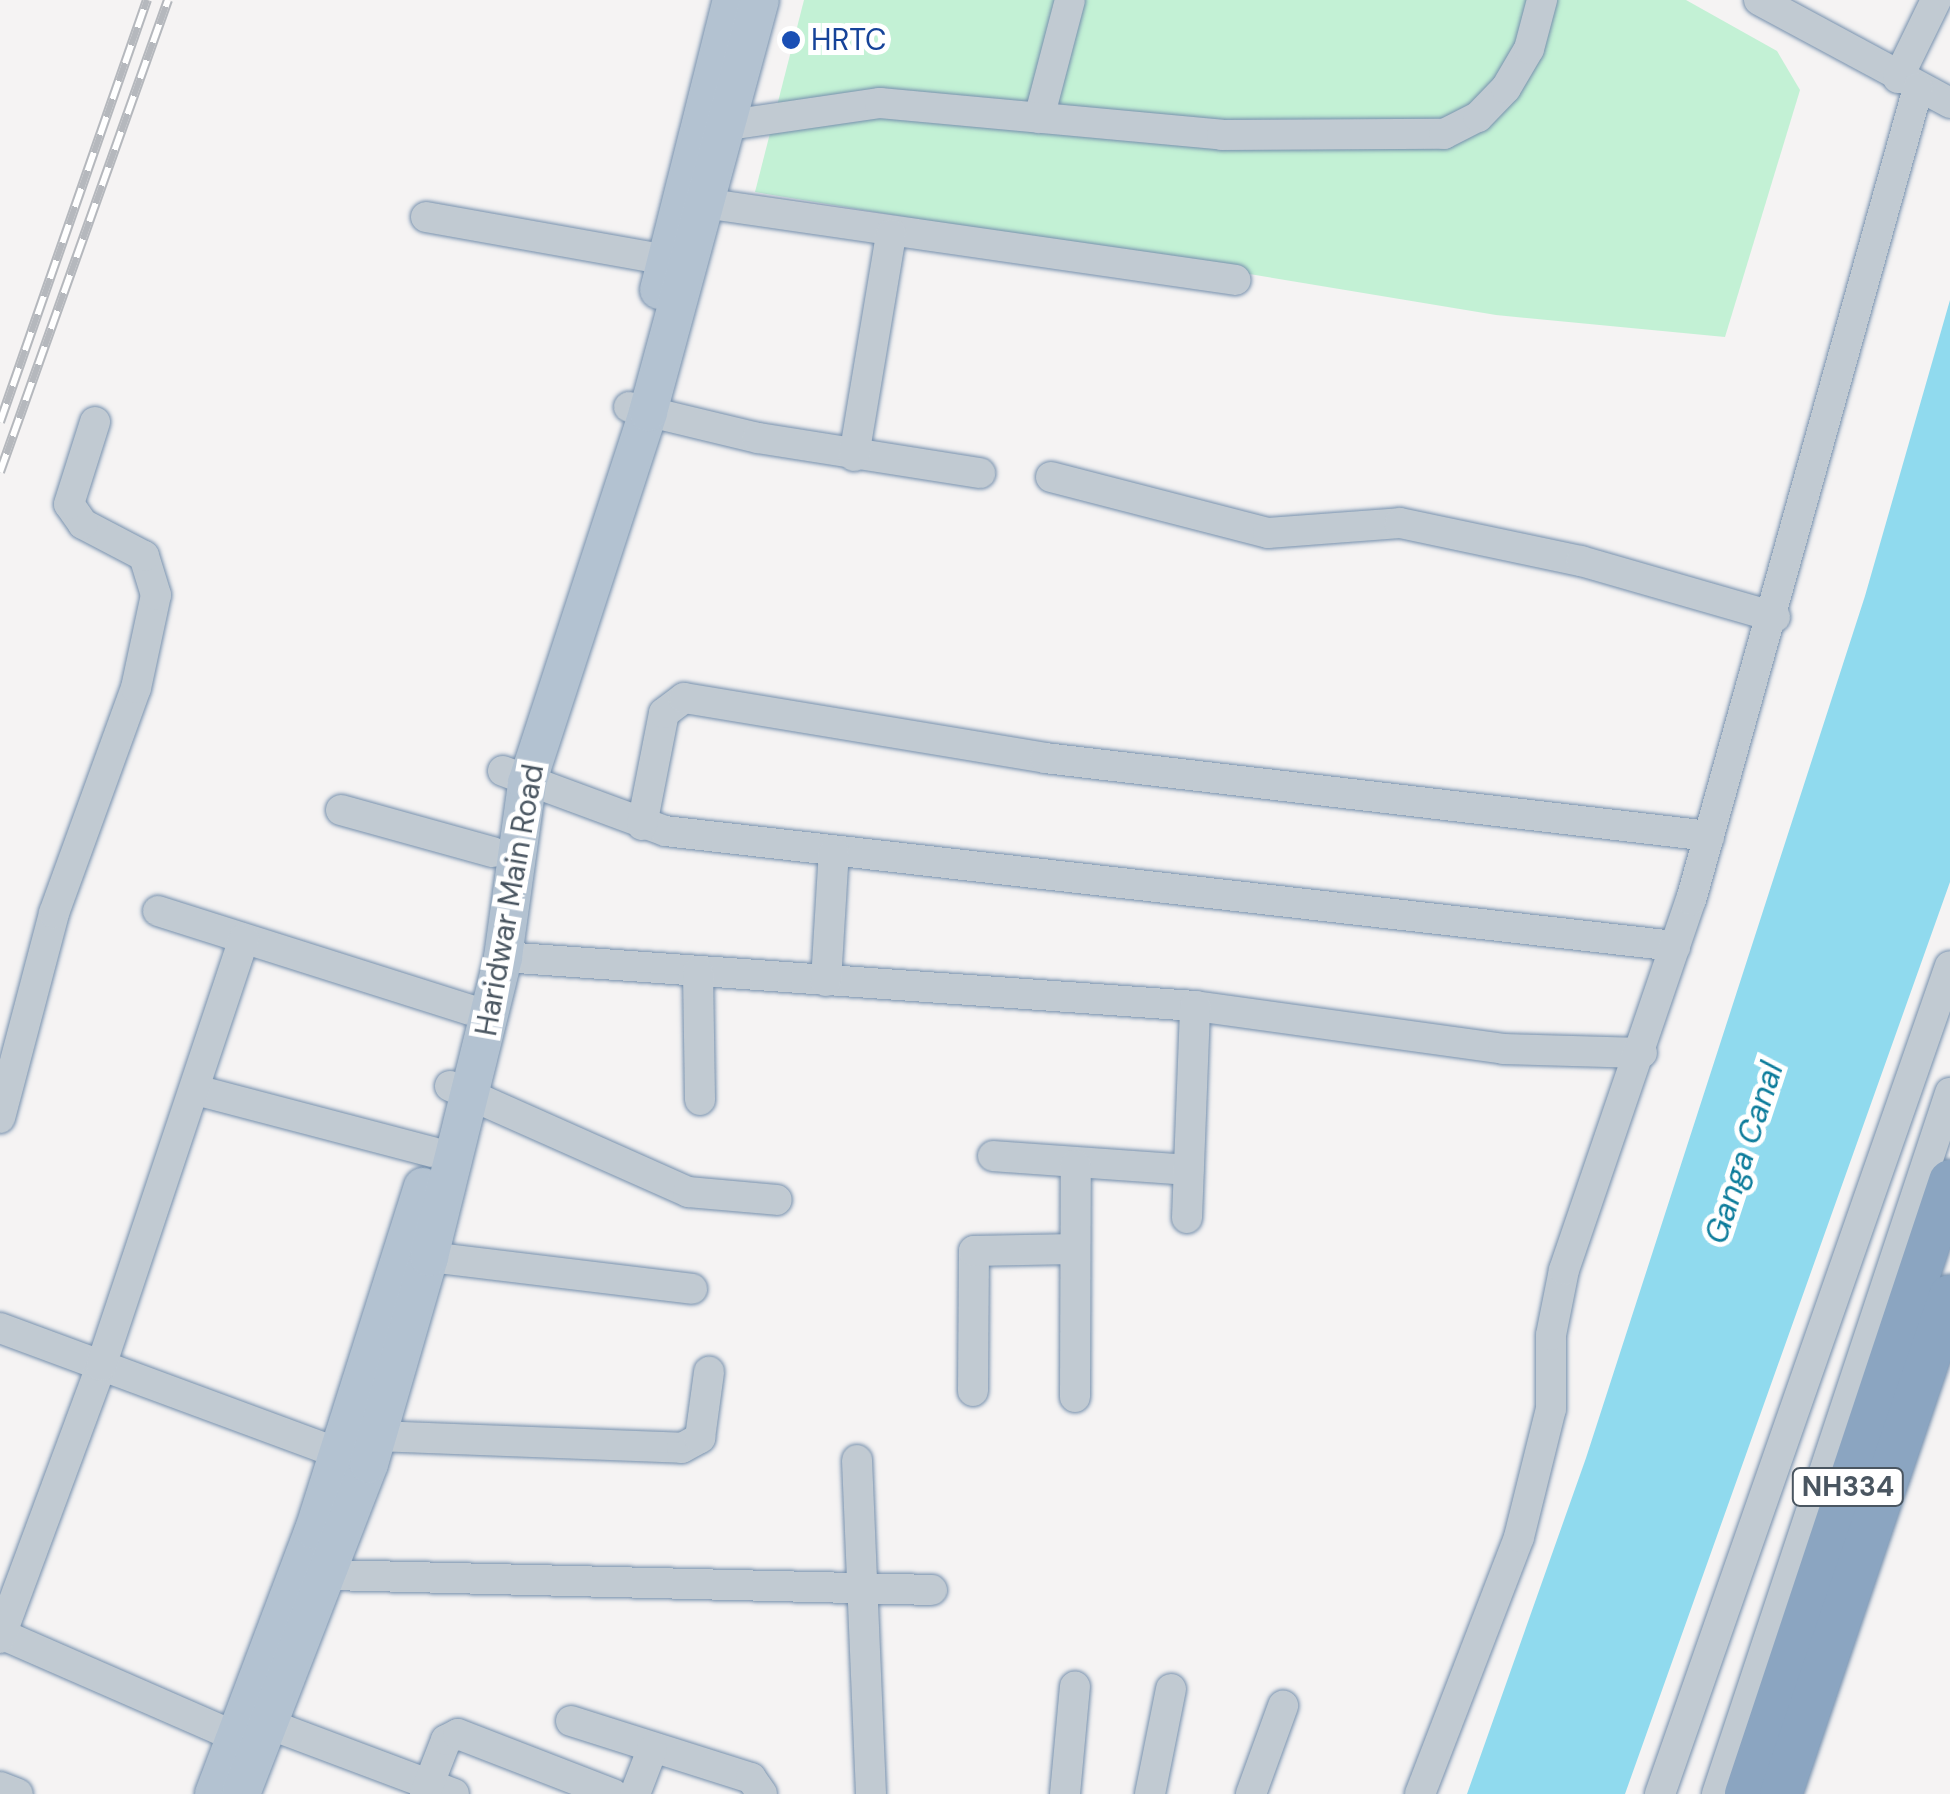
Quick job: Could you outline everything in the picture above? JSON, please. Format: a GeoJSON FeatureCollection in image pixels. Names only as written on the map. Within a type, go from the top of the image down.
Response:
{"type":"FeatureCollection","features":[{"type":"Feature","properties":{"kind":"highway","name":"NH334"},"geometry":{"type":"LineString","coordinates":[[1746,1794],[1950,1180]]}},
{"type":"Feature","properties":{"kind":"highway","name":"NH334"},"geometry":{"type":"LineString","coordinates":[[1781,1794],[1950,1296]]}},
{"type":"Feature","properties":{"kind":"main road","name":"Haridwar Main Road"},"geometry":{"type":"LineString","coordinates":[[639,410],[667,260],[732,0]]}},
{"type":"Feature","properties":{"kind":"main road","name":"Haridwar Main Road"},"geometry":{"type":"LineString","coordinates":[[241,1794],[251,1731],[362,1451],[430,1257],[461,1090],[492,852],[710,204],[760,0]]}},
{"type":"Feature","properties":{"kind":"main road","name":"Haridwar Main Road"},"geometry":{"type":"LineString","coordinates":[[214,1794],[251,1731],[328,1575],[362,1451],[433,1152],[461,1090],[504,957],[515,777]]}},
{"type":"Feature","properties":{"kind":"street"},"geometry":{"type":"LineString","coordinates":[[1039,118],[1070,0]]}},
{"type":"Feature","properties":{"kind":"street"},"geometry":{"type":"LineString","coordinates":[[729,125],[880,103],[1222,136],[1444,134],[1478,117],[1506,88],[1529,48],[1542,0]]}},
{"type":"Feature","properties":{"kind":"street"},"geometry":{"type":"LineString","coordinates":[[1759,0],[1949,103]]}},
{"type":"Feature","properties":{"kind":"street"},"geometry":{"type":"LineString","coordinates":[[1420,1794],[1518,1537],[1551,1409],[1555,1305],[1642,1053],[1774,617],[1908,83],[1936,0]]}},
{"type":"Feature","properties":{"kind":"street"},"geometry":{"type":"LineString","coordinates":[[710,204],[891,234],[1236,280]]}},
{"type":"Feature","properties":{"kind":"street"},"geometry":{"type":"LineString","coordinates":[[426,217],[667,260]]}},
{"type":"Feature","properties":{"kind":"street"},"geometry":{"type":"LineString","coordinates":[[854,456],[891,234]]}},
{"type":"Feature","properties":{"kind":"street"},"geometry":{"type":"LineString","coordinates":[[639,410],[854,456],[980,473]]}},
{"type":"Feature","properties":{"kind":"street"},"geometry":{"type":"LineString","coordinates":[[0,1118],[54,913],[136,688],[152,627],[156,596],[144,556],[83,524],[69,504],[95,422]]}},
{"type":"Feature","properties":{"kind":"street"},"geometry":{"type":"LineString","coordinates":[[1052,478],[1268,533],[1298,536],[1352,524],[1400,523],[1581,561],[1774,617]]}},
{"type":"Feature","properties":{"kind":"street"},"geometry":{"type":"LineString","coordinates":[[642,825],[664,713],[684,698],[1045,758],[1709,836]]}},
{"type":"Feature","properties":{"kind":"street"},"geometry":{"type":"LineString","coordinates":[[515,777],[642,825],[834,852],[1675,946]]}},
{"type":"Feature","properties":{"kind":"street"},"geometry":{"type":"LineString","coordinates":[[340,810],[492,852]]}},
{"type":"Feature","properties":{"kind":"street"},"geometry":{"type":"LineString","coordinates":[[826,981],[834,852]]}},
{"type":"Feature","properties":{"kind":"street"},"geometry":{"type":"LineString","coordinates":[[158,911],[470,1010]]}},
{"type":"Feature","properties":{"kind":"street"},"geometry":{"type":"LineString","coordinates":[[244,940],[100,1366],[1,1636],[251,1731],[436,1791],[446,1740],[458,1734],[612,1794]]}},
{"type":"Feature","properties":{"kind":"street"},"geometry":{"type":"LineString","coordinates":[[504,957],[1195,1006],[1503,1050],[1642,1053]]}},
{"type":"Feature","properties":{"kind":"street"},"geometry":{"type":"LineString","coordinates":[[1660,1794],[1950,966]]}},
{"type":"Feature","properties":{"kind":"street"},"geometry":{"type":"LineString","coordinates":[[698,972],[700,1100]]}},
{"type":"Feature","properties":{"kind":"street"},"geometry":{"type":"LineString","coordinates":[[1187,1218],[1195,1006]]}},
{"type":"Feature","properties":{"kind":"street"},"geometry":{"type":"LineString","coordinates":[[196,1090],[433,1152]]}},
{"type":"Feature","properties":{"kind":"street"},"geometry":{"type":"LineString","coordinates":[[461,1090],[688,1192],[777,1200]]}},
{"type":"Feature","properties":{"kind":"street"},"geometry":{"type":"LineString","coordinates":[[1717,1794],[1950,1093]]}},
{"type":"Feature","properties":{"kind":"street"},"geometry":{"type":"LineString","coordinates":[[993,1156],[1188,1170]]}},
{"type":"Feature","properties":{"kind":"street"},"geometry":{"type":"LineString","coordinates":[[1075,1397],[1076,1164]]}},
{"type":"Feature","properties":{"kind":"street"},"geometry":{"type":"LineString","coordinates":[[973,1392],[974,1250],[1074,1249]]}},
{"type":"Feature","properties":{"kind":"street"},"geometry":{"type":"LineString","coordinates":[[430,1257],[692,1289]]}},
{"type":"Feature","properties":{"kind":"street"},"geometry":{"type":"LineString","coordinates":[[0,1328],[100,1366],[362,1451],[682,1448],[700,1438],[709,1372]]}},
{"type":"Feature","properties":{"kind":"street"},"geometry":{"type":"LineString","coordinates":[[856,1460],[872,1794]]}},
{"type":"Feature","properties":{"kind":"street"},"geometry":{"type":"LineString","coordinates":[[328,1575],[932,1590]]}},
{"type":"Feature","properties":{"kind":"street"},"geometry":{"type":"LineString","coordinates":[[1065,1794],[1075,1686]]}},
{"type":"Feature","properties":{"kind":"street"},"geometry":{"type":"LineString","coordinates":[[1150,1794],[1171,1689]]}},
{"type":"Feature","properties":{"kind":"street"},"geometry":{"type":"LineString","coordinates":[[1800,1794],[1811,1698]]}},
{"type":"Feature","properties":{"kind":"street"},"geometry":{"type":"LineString","coordinates":[[1252,1794],[1283,1706]]}},
{"type":"Feature","properties":{"kind":"street"},"geometry":{"type":"LineString","coordinates":[[571,1722],[752,1778],[762,1794]]}},
{"type":"Feature","properties":{"kind":"street"},"geometry":{"type":"LineString","coordinates":[[636,1794],[652,1750]]}},
{"type":"Feature","properties":{"kind":"street"},"geometry":{"type":"LineString","coordinates":[[0,1787],[16,1794]]}},
{"type":"Feature","properties":{"kind":"green space"},"geometry":{"type":"Polygon","coordinates":[[[804,0],[1686,0],[1777,51],[1800,90],[1725,337],[1496,315],[755,192],[804,0]]]}},
{"type":"Feature","properties":{"kind":"water","name":"Ganga Canal"},"geometry":{"type":"Polygon","coordinates":[[[1950,300],[1950,882],[1625,1794],[1467,1794],[1586,1458],[1865,596],[1950,300]]]}},
{"type":"Feature","properties":{"kind":"railway"},"geometry":{"type":"LineString","coordinates":[[0,422],[147,0]]}},
{"type":"Feature","properties":{"kind":"railway"},"geometry":{"type":"LineString","coordinates":[[0,472],[168,0]]}},
{"type":"Feature","properties":{"kind":"place","name":"HRTC"},"geometry":{"type":"Point","coordinates":[791,40]}}]}
